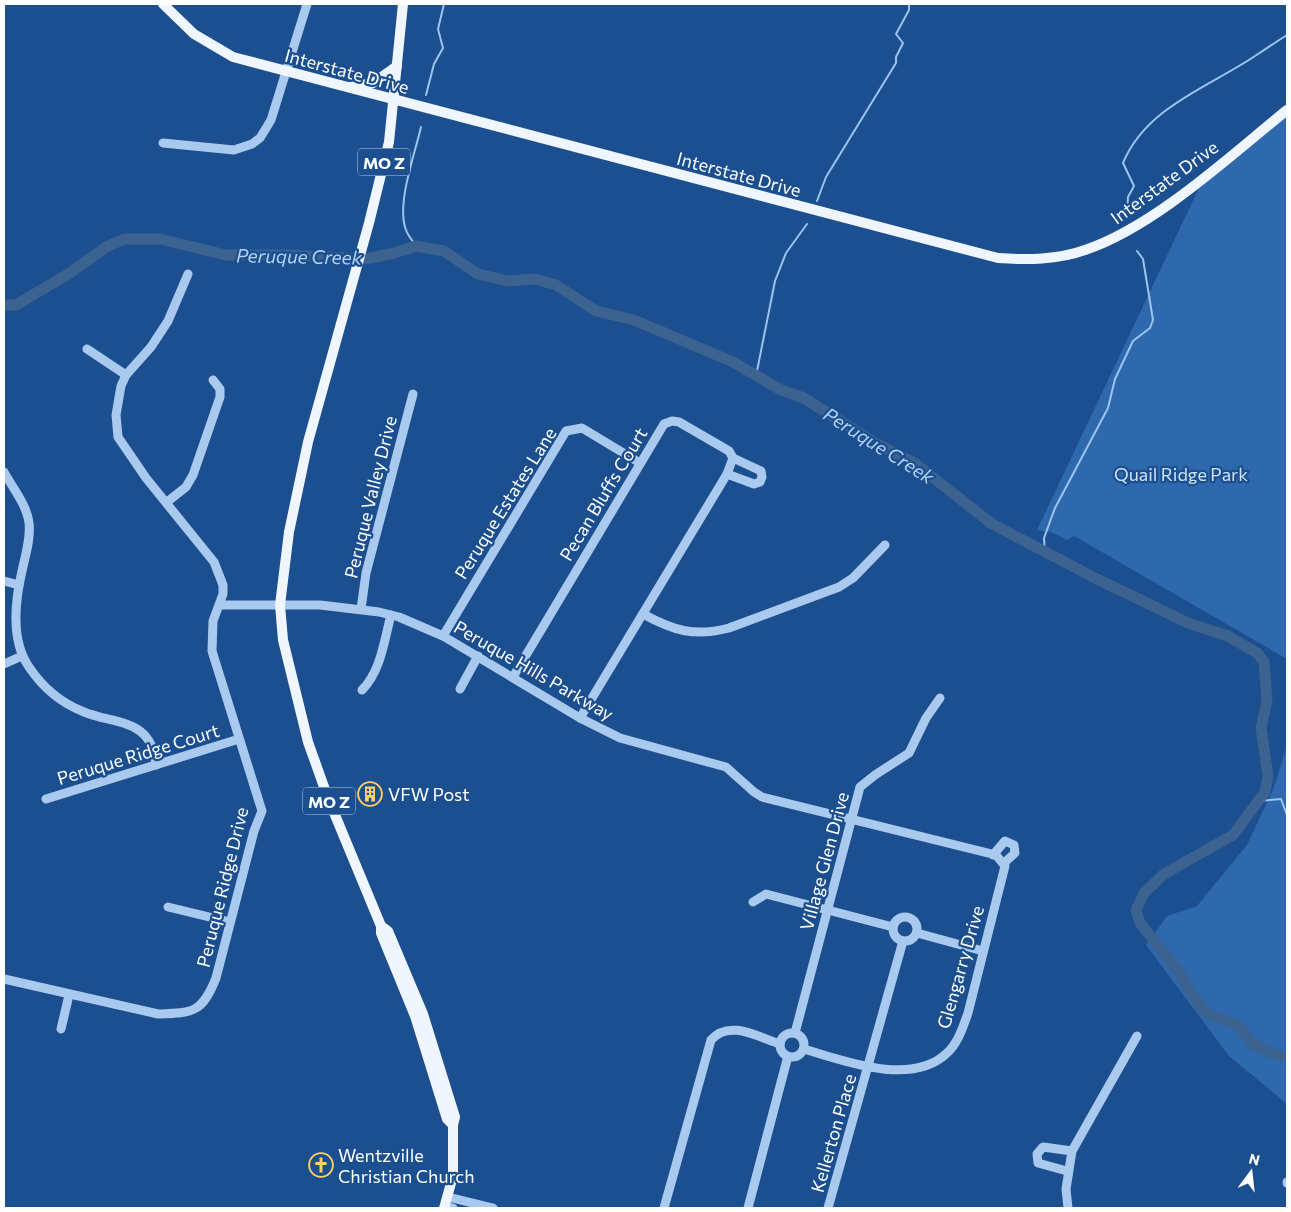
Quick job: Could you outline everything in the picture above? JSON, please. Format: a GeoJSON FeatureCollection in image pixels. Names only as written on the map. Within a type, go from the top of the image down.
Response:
{"type":"FeatureCollection","features":[{"type":"Feature","properties":{"kind":"main road","name":"Interstate Drive"},"geometry":{"type":"LineString","coordinates":[[163,4],[194,34],[233,57],[998,258],[1029,259],[1057,257],[1084,251],[1127,231],[1158,211],[1287,110]]}},
{"type":"Feature","properties":{"kind":"main road","name":"MO Z"},"geometry":{"type":"LineString","coordinates":[[402,4],[388,148],[296,496],[285,557],[280,605],[283,640],[308,742],[328,798],[381,926],[381,933],[415,1016],[447,1119],[453,1125],[453,1169],[448,1205]]}},
{"type":"Feature","properties":{"kind":"main road"},"geometry":{"type":"LineString","coordinates":[[346,88],[373,83],[396,66]]}},
{"type":"Feature","properties":{"kind":"street"},"geometry":{"type":"LineString","coordinates":[[164,143],[225,150],[234,150],[252,144],[268,127],[307,4]]}},
{"type":"Feature","properties":{"kind":"street","name":"Peruque Ridge Drive"},"geometry":{"type":"LineString","coordinates":[[4,979],[158,1014],[182,1013],[201,1006],[210,993],[216,978],[254,830],[262,811],[212,651],[213,621],[220,605],[223,585],[214,562],[168,502],[146,478],[118,437],[116,415],[118,398],[126,375],[150,347],[168,321],[188,274]]}},
{"type":"Feature","properties":{"kind":"street"},"geometry":{"type":"LineString","coordinates":[[87,349],[126,375]]}},
{"type":"Feature","properties":{"kind":"street"},"geometry":{"type":"LineString","coordinates":[[168,502],[186,487],[199,459],[220,397],[220,388],[213,380]]}},
{"type":"Feature","properties":{"kind":"street","name":"Peruque Valley Drive"},"geometry":{"type":"LineString","coordinates":[[361,609],[366,573],[412,394]]}},
{"type":"Feature","properties":{"kind":"street","name":"Pecan Bluffs Court"},"geometry":{"type":"LineString","coordinates":[[513,677],[664,424],[672,421],[679,422],[729,451],[733,458],[761,471],[762,477],[760,482],[754,484],[727,474]]}},
{"type":"Feature","properties":{"kind":"street","name":"Peruque Estates Lane"},"geometry":{"type":"LineString","coordinates":[[443,636],[566,431],[582,428],[640,463]]}},
{"type":"Feature","properties":{"kind":"street"},"geometry":{"type":"LineString","coordinates":[[580,718],[727,474],[733,458]]}},
{"type":"Feature","properties":{"kind":"street"},"geometry":{"type":"LineString","coordinates":[[4,472],[29,522],[26,554],[19,585],[17,629],[22,656],[46,689],[59,700],[98,717],[130,723],[145,735],[152,746],[156,764]]}},
{"type":"Feature","properties":{"kind":"street"},"geometry":{"type":"LineString","coordinates":[[643,614],[665,626],[691,633],[711,633],[730,628],[840,586],[854,578],[885,545]]}},
{"type":"Feature","properties":{"kind":"street"},"geometry":{"type":"LineString","coordinates":[[4,581],[19,585]]}},
{"type":"Feature","properties":{"kind":"street","name":"Peruque Hills Parkway"},"geometry":{"type":"LineString","coordinates":[[220,605],[320,605],[361,609],[391,615],[443,636],[580,718],[620,738],[726,767],[762,797],[1000,859]]}},
{"type":"Feature","properties":{"kind":"street"},"geometry":{"type":"LineString","coordinates":[[362,690],[372,680],[376,670],[391,615]]}},
{"type":"Feature","properties":{"kind":"street"},"geometry":{"type":"LineString","coordinates":[[4,664],[22,656]]}},
{"type":"Feature","properties":{"kind":"street"},"geometry":{"type":"LineString","coordinates":[[460,689],[478,656]]}},
{"type":"Feature","properties":{"kind":"street","name":"Village Glen Drive"},"geometry":{"type":"LineString","coordinates":[[795,1033],[860,788],[874,775],[909,753],[926,718],[940,698]]}},
{"type":"Feature","properties":{"kind":"street","name":"Peruque Ridge Court"},"geometry":{"type":"LineString","coordinates":[[46,799],[239,739]]}},
{"type":"Feature","properties":{"kind":"street","name":"Glengarry Drive"},"geometry":{"type":"LineString","coordinates":[[804,1049],[893,1071],[911,1070],[932,1064],[947,1053],[962,1031],[968,1013],[1005,866],[1000,859]]}},
{"type":"Feature","properties":{"kind":"street"},"geometry":{"type":"LineString","coordinates":[[753,902],[761,895],[766,894],[893,927]]}},
{"type":"Feature","properties":{"kind":"street"},"geometry":{"type":"LineString","coordinates":[[168,906],[230,922]]}},
{"type":"Feature","properties":{"kind":"street"},"geometry":{"type":"LineString","coordinates":[[904,917],[912,919],[917,925],[917,933],[914,938],[903,941],[897,938],[893,927],[897,920],[904,917]]}},
{"type":"Feature","properties":{"kind":"street"},"geometry":{"type":"LineString","coordinates":[[917,933],[983,951]]}},
{"type":"Feature","properties":{"kind":"street","name":"Kellerton Place"},"geometry":{"type":"LineString","coordinates":[[828,1208],[903,941]]}},
{"type":"Feature","properties":{"kind":"street"},"geometry":{"type":"LineString","coordinates":[[61,1029],[69,994]]}},
{"type":"Feature","properties":{"kind":"street"},"geometry":{"type":"LineString","coordinates":[[664,1208],[711,1040],[718,1032],[729,1028],[780,1044],[784,1053],[788,1056]]}},
{"type":"Feature","properties":{"kind":"street"},"geometry":{"type":"LineString","coordinates":[[780,1044],[788,1034],[795,1033],[801,1036],[804,1042],[804,1049],[800,1054],[788,1056]]}},
{"type":"Feature","properties":{"kind":"street"},"geometry":{"type":"LineString","coordinates":[[1068,1208],[1067,1171],[1072,1151],[1137,1036]]}},
{"type":"Feature","properties":{"kind":"street"},"geometry":{"type":"LineString","coordinates":[[748,1208],[788,1056]]}},
{"type":"Feature","properties":{"kind":"street"},"geometry":{"type":"LineString","coordinates":[[1067,1171],[1038,1163],[1037,1154],[1043,1148],[1072,1151]]}},
{"type":"Feature","properties":{"kind":"street"},"geometry":{"type":"LineString","coordinates":[[448,1205],[493,1208]]}},
{"type":"Feature","properties":{"kind":"green space","name":"Quail Ridge Park"},"geometry":{"type":"Polygon","coordinates":[[[1287,114],[1287,659],[1074,536],[1067,540],[1051,532],[1037,530],[1199,188],[1287,114]]]}},
{"type":"Feature","properties":{"kind":"green space"},"geometry":{"type":"Polygon","coordinates":[[[1287,745],[1287,1104],[1229,1056],[1146,945],[1167,916],[1197,906],[1247,845],[1273,790],[1287,745]]]}},
{"type":"Feature","properties":{"kind":"waterway"},"geometry":{"type":"LineString","coordinates":[[426,95],[434,64],[443,48],[438,29],[444,4]]}},
{"type":"Feature","properties":{"kind":"waterway"},"geometry":{"type":"LineString","coordinates":[[817,201],[826,177],[896,63],[896,57],[903,43],[896,34],[909,10],[909,4]]}},
{"type":"Feature","properties":{"kind":"waterway"},"geometry":{"type":"LineString","coordinates":[[1127,214],[1128,197],[1134,186],[1123,163],[1133,144],[1147,127],[1180,100],[1287,35]]}},
{"type":"Feature","properties":{"kind":"waterway"},"geometry":{"type":"LineString","coordinates":[[416,246],[406,230],[403,207],[421,127]]}},
{"type":"Feature","properties":{"kind":"waterway"},"geometry":{"type":"LineString","coordinates":[[756,376],[775,281],[786,253],[807,224]]}},
{"type":"Feature","properties":{"kind":"waterway","name":"Peruque Creek"},"geometry":{"type":"LineString","coordinates":[[4,305],[16,305],[70,273],[106,247],[124,239],[160,239],[226,255],[291,255],[364,259],[391,254],[416,246],[444,251],[478,274],[508,281],[535,279],[556,285],[596,311],[634,320],[733,362],[781,390],[804,398],[875,443],[916,464],[992,524],[1095,578],[1188,623],[1228,636],[1257,653],[1264,662],[1267,701],[1261,728],[1268,776],[1265,792],[1233,835],[1164,874],[1144,893],[1136,910],[1140,923],[1179,972],[1192,995],[1206,1013],[1239,1026],[1251,1043],[1271,1053],[1287,1057]]}},
{"type":"Feature","properties":{"kind":"waterway"},"geometry":{"type":"LineString","coordinates":[[1045,554],[1044,538],[1055,508],[1108,408],[1115,379],[1133,341],[1150,328],[1153,320],[1143,259],[1137,251]]}},
{"type":"Feature","properties":{"kind":"waterway"},"geometry":{"type":"LineString","coordinates":[[1260,801],[1281,799],[1287,815]]}},
{"type":"Feature","properties":{"kind":"place","name":"VFW Post"},"geometry":{"type":"Point","coordinates":[370,794]}},
{"type":"Feature","properties":{"kind":"place","name":"Wentzville Christian Church"},"geometry":{"type":"Point","coordinates":[321,1165]}}]}
